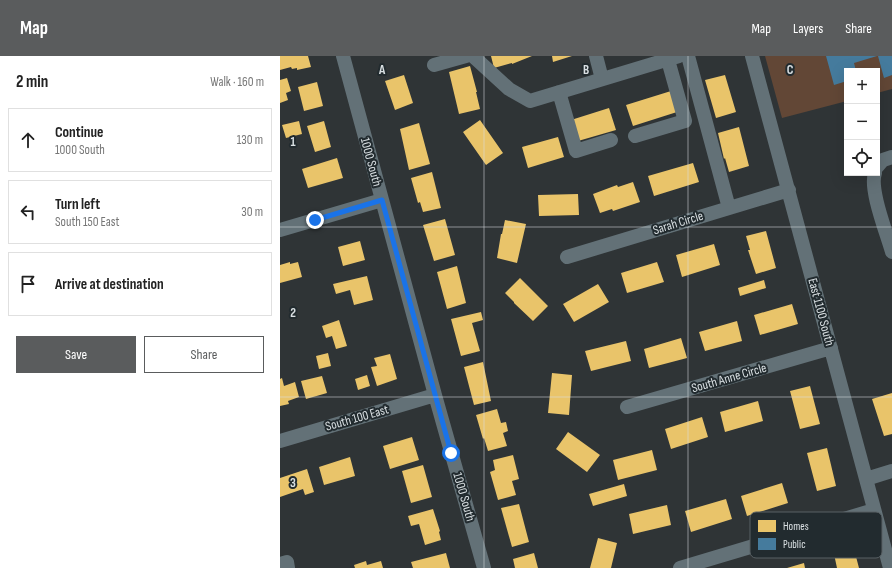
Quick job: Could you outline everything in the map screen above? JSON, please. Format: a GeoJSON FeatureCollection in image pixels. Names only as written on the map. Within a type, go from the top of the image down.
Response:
{"type":"FeatureCollection","features":[{"type":"Feature","properties":{"kind":"street","name":"1000 South"},"geometry":{"type":"LineString","coordinates":[[343,56],[435,395],[484,568]]}},
{"type":"Feature","properties":{"kind":"street"},"geometry":{"type":"LineString","coordinates":[[434,65],[466,56]]}},
{"type":"Feature","properties":{"kind":"street"},"geometry":{"type":"LineString","coordinates":[[473,56],[509,89],[530,101],[669,58],[685,121],[635,136]]}},
{"type":"Feature","properties":{"kind":"street"},"geometry":{"type":"LineString","coordinates":[[596,56],[602,79]]}},
{"type":"Feature","properties":{"kind":"street"},"geometry":{"type":"LineString","coordinates":[[688,56],[729,208]]}},
{"type":"Feature","properties":{"kind":"street","name":"East 1100 South"},"geometry":{"type":"LineString","coordinates":[[752,56],[874,510]]}},
{"type":"Feature","properties":{"kind":"street"},"geometry":{"type":"LineString","coordinates":[[559,92],[576,151],[611,140]]}},
{"type":"Feature","properties":{"kind":"street"},"geometry":{"type":"LineString","coordinates":[[880,164],[883,160],[892,157]]}},
{"type":"Feature","properties":{"kind":"street"},"geometry":{"type":"LineString","coordinates":[[874,176],[875,193],[892,252]]}},
{"type":"Feature","properties":{"kind":"street","name":"Sarah Circle"},"geometry":{"type":"LineString","coordinates":[[567,257],[789,190]]}},
{"type":"Feature","properties":{"kind":"street"},"geometry":{"type":"LineString","coordinates":[[280,230],[382,200]]}},
{"type":"Feature","properties":{"kind":"street","name":"South Anne Circle"},"geometry":{"type":"LineString","coordinates":[[627,407],[830,348]]}},
{"type":"Feature","properties":{"kind":"street","name":"South 100 East"},"geometry":{"type":"LineString","coordinates":[[280,441],[435,395]]}},
{"type":"Feature","properties":{"kind":"street"},"geometry":{"type":"LineString","coordinates":[[866,479],[892,471]]}},
{"type":"Feature","properties":{"kind":"street"},"geometry":{"type":"LineString","coordinates":[[867,512],[874,510]]}},
{"type":"Feature","properties":{"kind":"street","name":"East 1100 South"},"geometry":{"type":"LineString","coordinates":[[882,539],[890,568]]}},
{"type":"Feature","properties":{"kind":"street"},"geometry":{"type":"LineString","coordinates":[[680,568],[750,547]]}},
{"type":"Feature","properties":{"kind":"street"},"geometry":{"type":"LineString","coordinates":[[280,564],[287,562],[288,568]]}},
{"type":"Feature","properties":{"kind":"shaded area"},"geometry":{"type":"Polygon","coordinates":[[[765,56],[892,56],[892,89],[880,92],[880,68],[844,68],[844,102],[782,118],[765,56]]]}},
{"type":"Feature","properties":{"kind":"building: Homes"},"geometry":{"type":"Polygon","coordinates":[[[280,56],[308,56],[311,67],[297,70],[297,68],[292,69],[291,67],[280,70],[280,56]]]}},
{"type":"Feature","properties":{"kind":"building: Homes"},"geometry":{"type":"Polygon","coordinates":[[[491,56],[532,56],[512,64],[494,68],[491,56]]]}},
{"type":"Feature","properties":{"kind":"building: Homes"},"geometry":{"type":"Polygon","coordinates":[[[552,56],[572,56],[553,62],[552,56]]]}},
{"type":"Feature","properties":{"kind":"building: Homes"},"geometry":{"type":"Polygon","coordinates":[[[470,66],[480,109],[459,114],[449,72],[470,66]]]}},
{"type":"Feature","properties":{"kind":"building: Homes"},"geometry":{"type":"Polygon","coordinates":[[[404,75],[413,103],[395,110],[385,81],[404,75]]]}},
{"type":"Feature","properties":{"kind":"building: Homes"},"geometry":{"type":"Polygon","coordinates":[[[725,75],[736,112],[716,118],[705,80],[725,75]]]}},
{"type":"Feature","properties":{"kind":"building: Homes"},"geometry":{"type":"Polygon","coordinates":[[[287,78],[291,91],[286,93],[288,100],[280,103],[280,80],[287,78]]]}},
{"type":"Feature","properties":{"kind":"building: Homes"},"geometry":{"type":"Polygon","coordinates":[[[317,82],[323,106],[304,111],[298,87],[317,82]]]}},
{"type":"Feature","properties":{"kind":"building: Homes"},"geometry":{"type":"Polygon","coordinates":[[[671,91],[677,112],[633,126],[626,105],[671,91]]]}},
{"type":"Feature","properties":{"kind":"building: Homes"},"geometry":{"type":"Polygon","coordinates":[[[609,108],[616,130],[578,141],[571,120],[609,108]]]}},
{"type":"Feature","properties":{"kind":"building: Homes"},"geometry":{"type":"Polygon","coordinates":[[[480,120],[503,153],[486,165],[463,132],[480,120]]]}},
{"type":"Feature","properties":{"kind":"building: Homes"},"geometry":{"type":"Polygon","coordinates":[[[299,121],[302,134],[286,138],[282,125],[299,121]]]}},
{"type":"Feature","properties":{"kind":"building: Homes"},"geometry":{"type":"Polygon","coordinates":[[[324,121],[331,147],[315,152],[307,126],[324,121]]]}},
{"type":"Feature","properties":{"kind":"building: Homes"},"geometry":{"type":"Polygon","coordinates":[[[419,123],[430,164],[409,170],[400,129],[419,123]]]}},
{"type":"Feature","properties":{"kind":"building: Homes"},"geometry":{"type":"Polygon","coordinates":[[[739,127],[749,166],[729,172],[725,158],[724,159],[718,133],[739,127]]]}},
{"type":"Feature","properties":{"kind":"building: Homes"},"geometry":{"type":"Polygon","coordinates":[[[558,137],[564,157],[528,168],[522,147],[558,137]]]}},
{"type":"Feature","properties":{"kind":"building: Homes"},"geometry":{"type":"Polygon","coordinates":[[[337,158],[343,178],[308,188],[302,169],[337,158]]]}},
{"type":"Feature","properties":{"kind":"building: Homes"},"geometry":{"type":"Polygon","coordinates":[[[693,163],[699,182],[654,196],[648,176],[693,163]]]}},
{"type":"Feature","properties":{"kind":"building: Homes"},"geometry":{"type":"Polygon","coordinates":[[[432,172],[441,208],[423,212],[420,202],[418,203],[411,178],[432,172]]]}},
{"type":"Feature","properties":{"kind":"building: Homes"},"geometry":{"type":"Polygon","coordinates":[[[633,182],[640,202],[613,211],[612,209],[600,213],[593,194],[617,185],[618,187],[633,182]]]}},
{"type":"Feature","properties":{"kind":"building: Homes"},"geometry":{"type":"Polygon","coordinates":[[[578,194],[579,215],[539,216],[538,195],[578,194]]]}},
{"type":"Feature","properties":{"kind":"building: Homes"},"geometry":{"type":"Polygon","coordinates":[[[445,219],[455,255],[434,261],[423,225],[445,219]]]}},
{"type":"Feature","properties":{"kind":"building: Homes"},"geometry":{"type":"Polygon","coordinates":[[[505,220],[526,224],[517,263],[497,258],[505,220]]]}},
{"type":"Feature","properties":{"kind":"building: Homes"},"geometry":{"type":"Polygon","coordinates":[[[766,231],[776,268],[756,274],[748,250],[750,250],[746,236],[766,231]]]}},
{"type":"Feature","properties":{"kind":"building: Homes"},"geometry":{"type":"Polygon","coordinates":[[[360,241],[365,260],[343,266],[338,247],[360,241]]]}},
{"type":"Feature","properties":{"kind":"building: Homes"},"geometry":{"type":"Polygon","coordinates":[[[714,244],[720,265],[682,277],[676,255],[714,244]]]}},
{"type":"Feature","properties":{"kind":"building: Homes"},"geometry":{"type":"Polygon","coordinates":[[[290,262],[290,264],[298,262],[302,277],[280,283],[280,265],[290,262]]]}},
{"type":"Feature","properties":{"kind":"building: Homes"},"geometry":{"type":"Polygon","coordinates":[[[657,262],[664,282],[627,293],[621,273],[657,262]]]}},
{"type":"Feature","properties":{"kind":"building: Homes"},"geometry":{"type":"Polygon","coordinates":[[[457,266],[466,303],[447,309],[437,272],[457,266]]]}},
{"type":"Feature","properties":{"kind":"building: Homes"},"geometry":{"type":"Polygon","coordinates":[[[367,276],[373,300],[354,305],[350,290],[336,294],[333,284],[367,276]]]}},
{"type":"Feature","properties":{"kind":"building: Homes"},"geometry":{"type":"Polygon","coordinates":[[[520,278],[548,306],[533,321],[505,293],[520,278]]]}},
{"type":"Feature","properties":{"kind":"building: Homes"},"geometry":{"type":"Polygon","coordinates":[[[764,280],[766,288],[740,296],[738,288],[764,280]]]}},
{"type":"Feature","properties":{"kind":"building: Homes"},"geometry":{"type":"Polygon","coordinates":[[[598,284],[609,302],[574,322],[563,304],[598,284]]]}},
{"type":"Feature","properties":{"kind":"building: Homes"},"geometry":{"type":"Polygon","coordinates":[[[792,304],[798,324],[760,335],[754,315],[792,304]]]}},
{"type":"Feature","properties":{"kind":"building: Homes"},"geometry":{"type":"Polygon","coordinates":[[[481,312],[483,320],[472,323],[480,351],[461,356],[451,319],[481,312]]]}},
{"type":"Feature","properties":{"kind":"building: Homes"},"geometry":{"type":"Polygon","coordinates":[[[339,320],[347,346],[336,349],[332,336],[326,338],[322,326],[339,320]]]}},
{"type":"Feature","properties":{"kind":"building: Homes"},"geometry":{"type":"Polygon","coordinates":[[[737,321],[742,341],[705,351],[699,332],[737,321]]]}},
{"type":"Feature","properties":{"kind":"building: Homes"},"geometry":{"type":"Polygon","coordinates":[[[681,338],[687,358],[649,368],[644,349],[681,338]]]}},
{"type":"Feature","properties":{"kind":"building: Homes"},"geometry":{"type":"Polygon","coordinates":[[[626,341],[631,361],[591,371],[585,351],[626,341]]]}},
{"type":"Feature","properties":{"kind":"building: Homes"},"geometry":{"type":"Polygon","coordinates":[[[328,353],[331,366],[319,369],[316,356],[328,353]]]}},
{"type":"Feature","properties":{"kind":"building: Homes"},"geometry":{"type":"Polygon","coordinates":[[[390,354],[397,379],[377,386],[371,367],[377,366],[374,358],[390,354]]]}},
{"type":"Feature","properties":{"kind":"building: Homes"},"geometry":{"type":"Polygon","coordinates":[[[483,362],[491,401],[474,405],[464,367],[483,362]]]}},
{"type":"Feature","properties":{"kind":"building: Homes"},"geometry":{"type":"Polygon","coordinates":[[[552,373],[572,375],[569,415],[548,413],[552,373]]]}},
{"type":"Feature","properties":{"kind":"building: Homes"},"geometry":{"type":"Polygon","coordinates":[[[367,375],[370,386],[358,390],[355,379],[367,375]]]}},
{"type":"Feature","properties":{"kind":"building: Homes"},"geometry":{"type":"Polygon","coordinates":[[[322,376],[327,393],[306,399],[301,381],[322,376]]]}},
{"type":"Feature","properties":{"kind":"building: Homes"},"geometry":{"type":"Polygon","coordinates":[[[282,378],[284,386],[295,382],[299,397],[288,401],[289,404],[280,406],[280,379],[282,378]]]}},
{"type":"Feature","properties":{"kind":"building: Homes"},"geometry":{"type":"Polygon","coordinates":[[[810,386],[820,424],[800,429],[790,391],[810,386]]]}},
{"type":"Feature","properties":{"kind":"building: Homes"},"geometry":{"type":"Polygon","coordinates":[[[892,393],[892,434],[884,436],[872,399],[892,393]]]}},
{"type":"Feature","properties":{"kind":"building: Homes"},"geometry":{"type":"Polygon","coordinates":[[[758,401],[763,421],[725,432],[720,412],[758,401]]]}},
{"type":"Feature","properties":{"kind":"building: Homes"},"geometry":{"type":"Polygon","coordinates":[[[497,409],[501,423],[506,422],[508,431],[503,433],[507,446],[488,451],[476,415],[497,409]]]}},
{"type":"Feature","properties":{"kind":"building: Homes"},"geometry":{"type":"Polygon","coordinates":[[[702,417],[708,437],[671,449],[665,429],[702,417]]]}},
{"type":"Feature","properties":{"kind":"building: Homes"},"geometry":{"type":"Polygon","coordinates":[[[568,432],[600,455],[587,472],[556,449],[568,432]]]}},
{"type":"Feature","properties":{"kind":"building: Homes"},"geometry":{"type":"Polygon","coordinates":[[[412,437],[419,460],[390,469],[383,446],[412,437]]]}},
{"type":"Feature","properties":{"kind":"building: Homes"},"geometry":{"type":"Polygon","coordinates":[[[827,448],[836,486],[817,491],[807,453],[827,448]]]}},
{"type":"Feature","properties":{"kind":"building: Homes"},"geometry":{"type":"Polygon","coordinates":[[[652,450],[657,470],[618,480],[613,460],[652,450]]]}},
{"type":"Feature","properties":{"kind":"building: Homes"},"geometry":{"type":"Polygon","coordinates":[[[513,455],[519,479],[512,481],[516,495],[498,500],[490,472],[495,470],[493,460],[513,455]]]}},
{"type":"Feature","properties":{"kind":"building: Homes"},"geometry":{"type":"Polygon","coordinates":[[[350,457],[355,476],[324,485],[319,467],[350,457]]]}},
{"type":"Feature","properties":{"kind":"building: Homes"},"geometry":{"type":"Polygon","coordinates":[[[423,465],[432,497],[411,503],[402,471],[423,465]]]}},
{"type":"Feature","properties":{"kind":"building: Homes"},"geometry":{"type":"Polygon","coordinates":[[[307,469],[314,492],[305,495],[303,489],[280,497],[280,478],[307,469]]]}},
{"type":"Feature","properties":{"kind":"building: Homes"},"geometry":{"type":"Polygon","coordinates":[[[782,483],[788,503],[760,512],[750,512],[750,515],[747,516],[741,496],[782,483]]]}},
{"type":"Feature","properties":{"kind":"building: Homes"},"geometry":{"type":"Polygon","coordinates":[[[624,484],[627,496],[593,506],[589,494],[624,484]]]}},
{"type":"Feature","properties":{"kind":"building: Homes"},"geometry":{"type":"Polygon","coordinates":[[[726,499],[732,519],[691,532],[685,511],[726,499]]]}},
{"type":"Feature","properties":{"kind":"building: Homes"},"geometry":{"type":"Polygon","coordinates":[[[519,504],[529,542],[512,547],[501,508],[519,504]]]}},
{"type":"Feature","properties":{"kind":"building: Homes"},"geometry":{"type":"Polygon","coordinates":[[[667,505],[671,525],[633,534],[629,514],[667,505]]]}},
{"type":"Feature","properties":{"kind":"building: Homes"},"geometry":{"type":"Polygon","coordinates":[[[433,509],[440,531],[441,540],[425,545],[419,524],[411,526],[408,516],[433,509]]]}},
{"type":"Feature","properties":{"kind":"building: Homes"},"geometry":{"type":"Polygon","coordinates":[[[598,538],[617,543],[611,568],[590,568],[598,538]]]}},
{"type":"Feature","properties":{"kind":"building: Homes"},"geometry":{"type":"Polygon","coordinates":[[[446,553],[450,568],[413,568],[411,562],[446,553]]]}},
{"type":"Feature","properties":{"kind":"building: Homes"},"geometry":{"type":"Polygon","coordinates":[[[534,553],[538,568],[515,568],[513,559],[534,553]]]}},
{"type":"Feature","properties":{"kind":"building: Homes"},"geometry":{"type":"Polygon","coordinates":[[[835,558],[856,558],[859,568],[837,568],[835,558]]]}},
{"type":"Feature","properties":{"kind":"building: Homes"},"geometry":{"type":"Polygon","coordinates":[[[366,561],[367,565],[381,561],[383,568],[355,568],[354,565],[366,561]]]}},
{"type":"Feature","properties":{"kind":"building: Homes"},"geometry":{"type":"Polygon","coordinates":[[[804,563],[805,568],[787,568],[804,563]]]}},
{"type":"Feature","properties":{"kind":"building: Public"},"geometry":{"type":"Polygon","coordinates":[[[826,56],[877,56],[854,63],[855,68],[844,68],[844,82],[834,85],[826,56]]]}},
{"type":"Feature","properties":{"kind":"building: Public"},"geometry":{"type":"Polygon","coordinates":[[[878,56],[892,56],[892,75],[884,78],[878,56]]]}},
{"type":"Feature","properties":{"kind":"route"},"geometry":{"type":"LineString","coordinates":[[315,220],[382,200],[451,453]]}}]}
